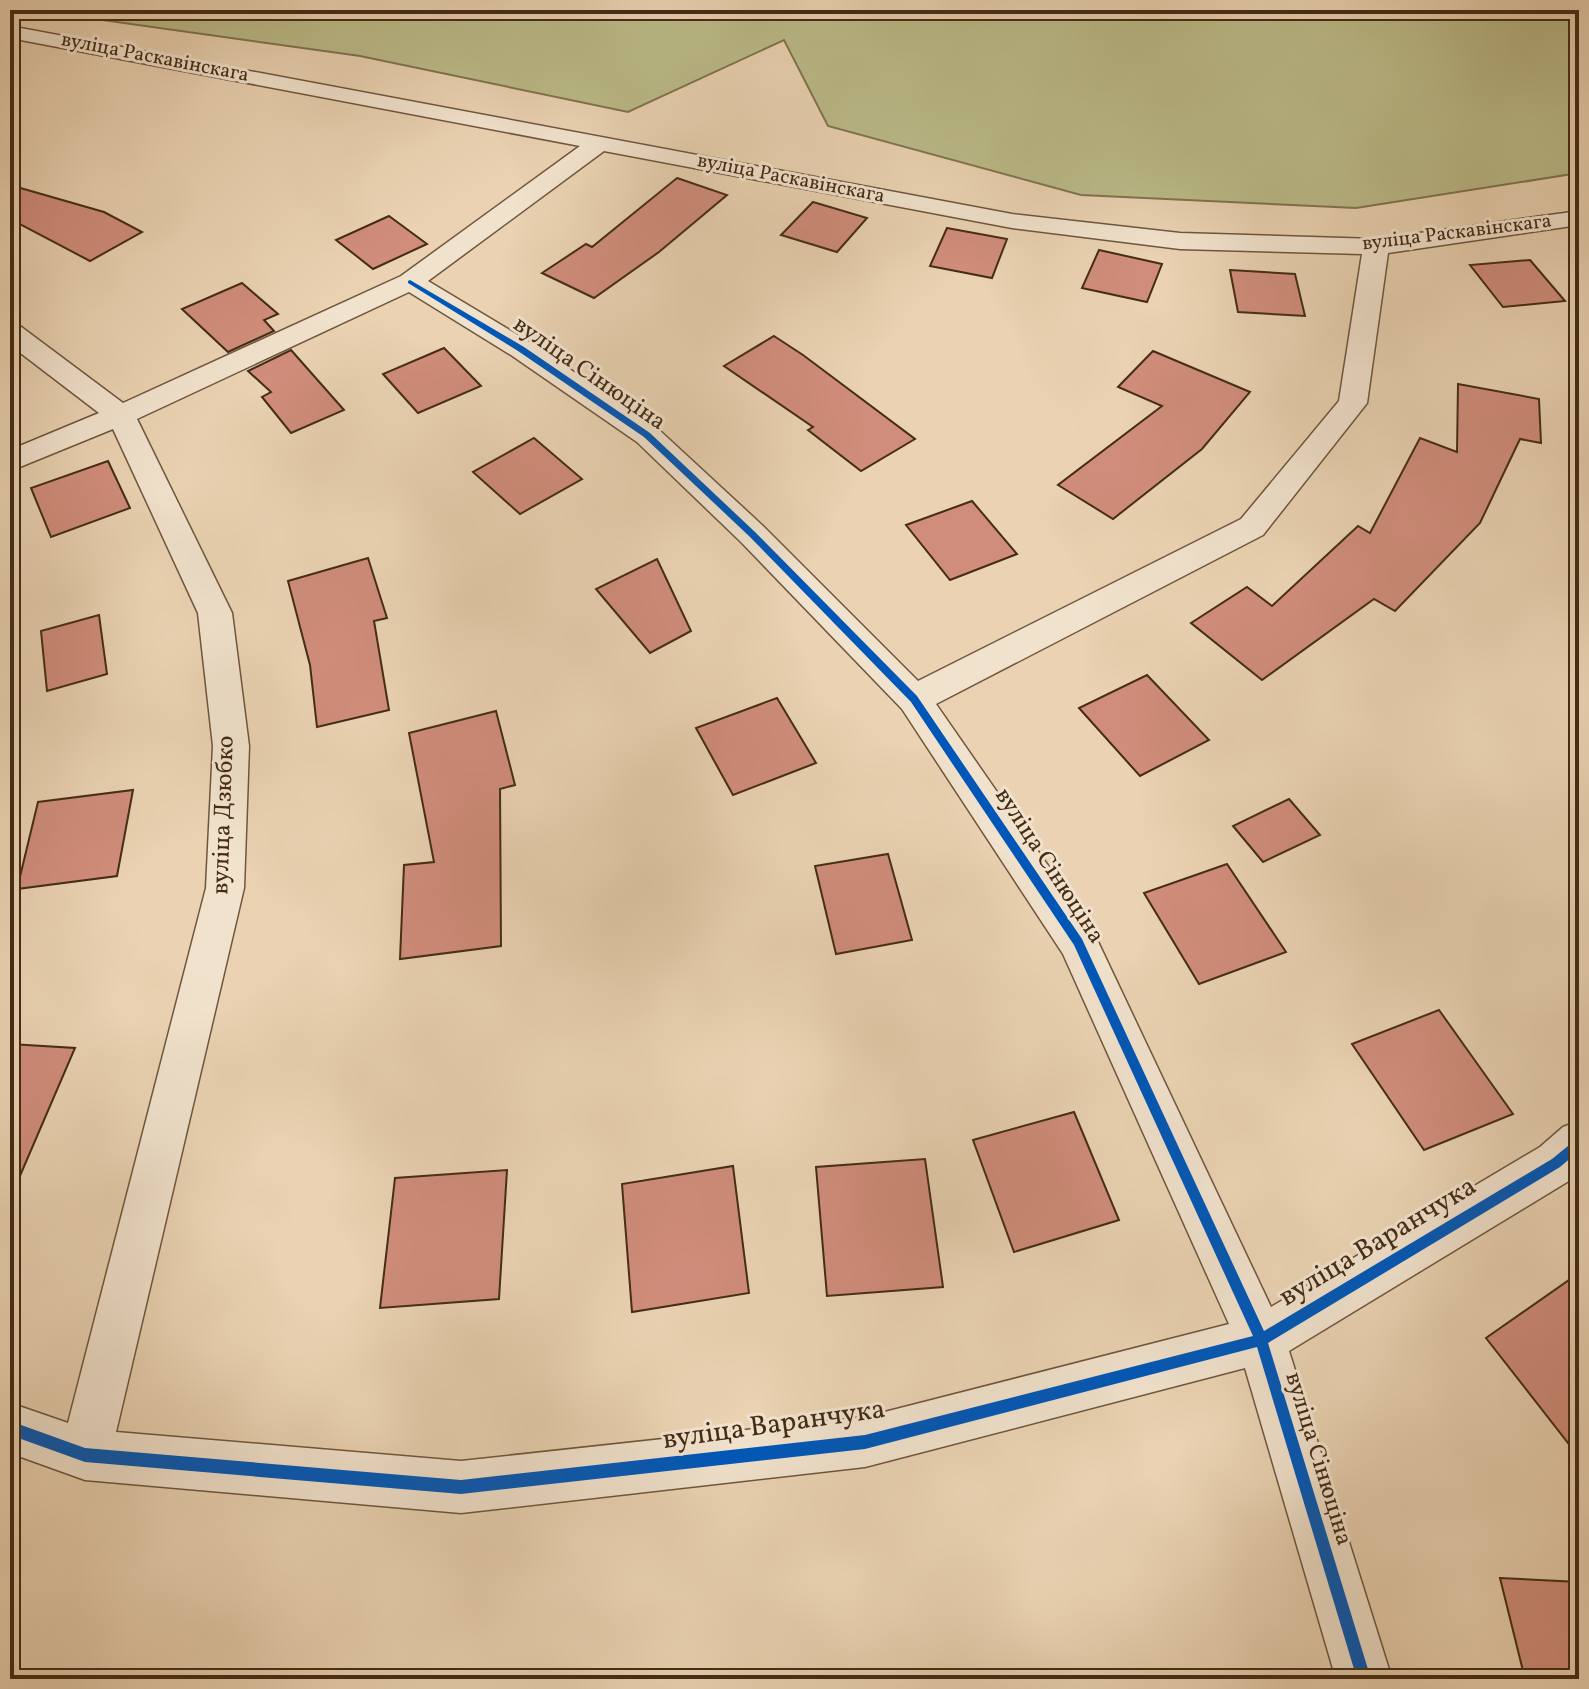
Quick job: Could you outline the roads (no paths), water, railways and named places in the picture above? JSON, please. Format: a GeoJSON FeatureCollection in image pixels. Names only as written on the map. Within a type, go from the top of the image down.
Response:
{"type":"FeatureCollection","features":[{"type":"Feature","properties":{"kind":"street","name":"вуліца Раскавінскага"},"geometry":{"type":"LineString","coordinates":[[10,32],[1012,221],[1180,241],[1376,247],[1579,218]]}},
{"type":"Feature","properties":{"kind":"street"},"geometry":{"type":"LineString","coordinates":[[10,461],[121,415],[410,282],[601,142]]}},
{"type":"Feature","properties":{"kind":"street"},"geometry":{"type":"LineString","coordinates":[[914,699],[1252,527],[1353,403],[1376,247]]}},
{"type":"Feature","properties":{"kind":"street","name":"вуліца Сінюціна"},"geometry":{"type":"LineString","coordinates":[[410,282],[521,349],[647,435],[752,534],[914,699],[1078,942],[1261,1340],[1364,1679]]}},
{"type":"Feature","properties":{"kind":"street","name":"вуліца Дзюбко"},"geometry":{"type":"LineString","coordinates":[[10,332],[121,415],[215,613],[231,746],[225,888],[85,1455]]}},
{"type":"Feature","properties":{"kind":"street","name":"вуліца Варанчука"},"geometry":{"type":"LineString","coordinates":[[10,1428],[85,1455],[461,1487],[865,1442],[1261,1340],[1556,1163],[1579,1143]]}}]}
